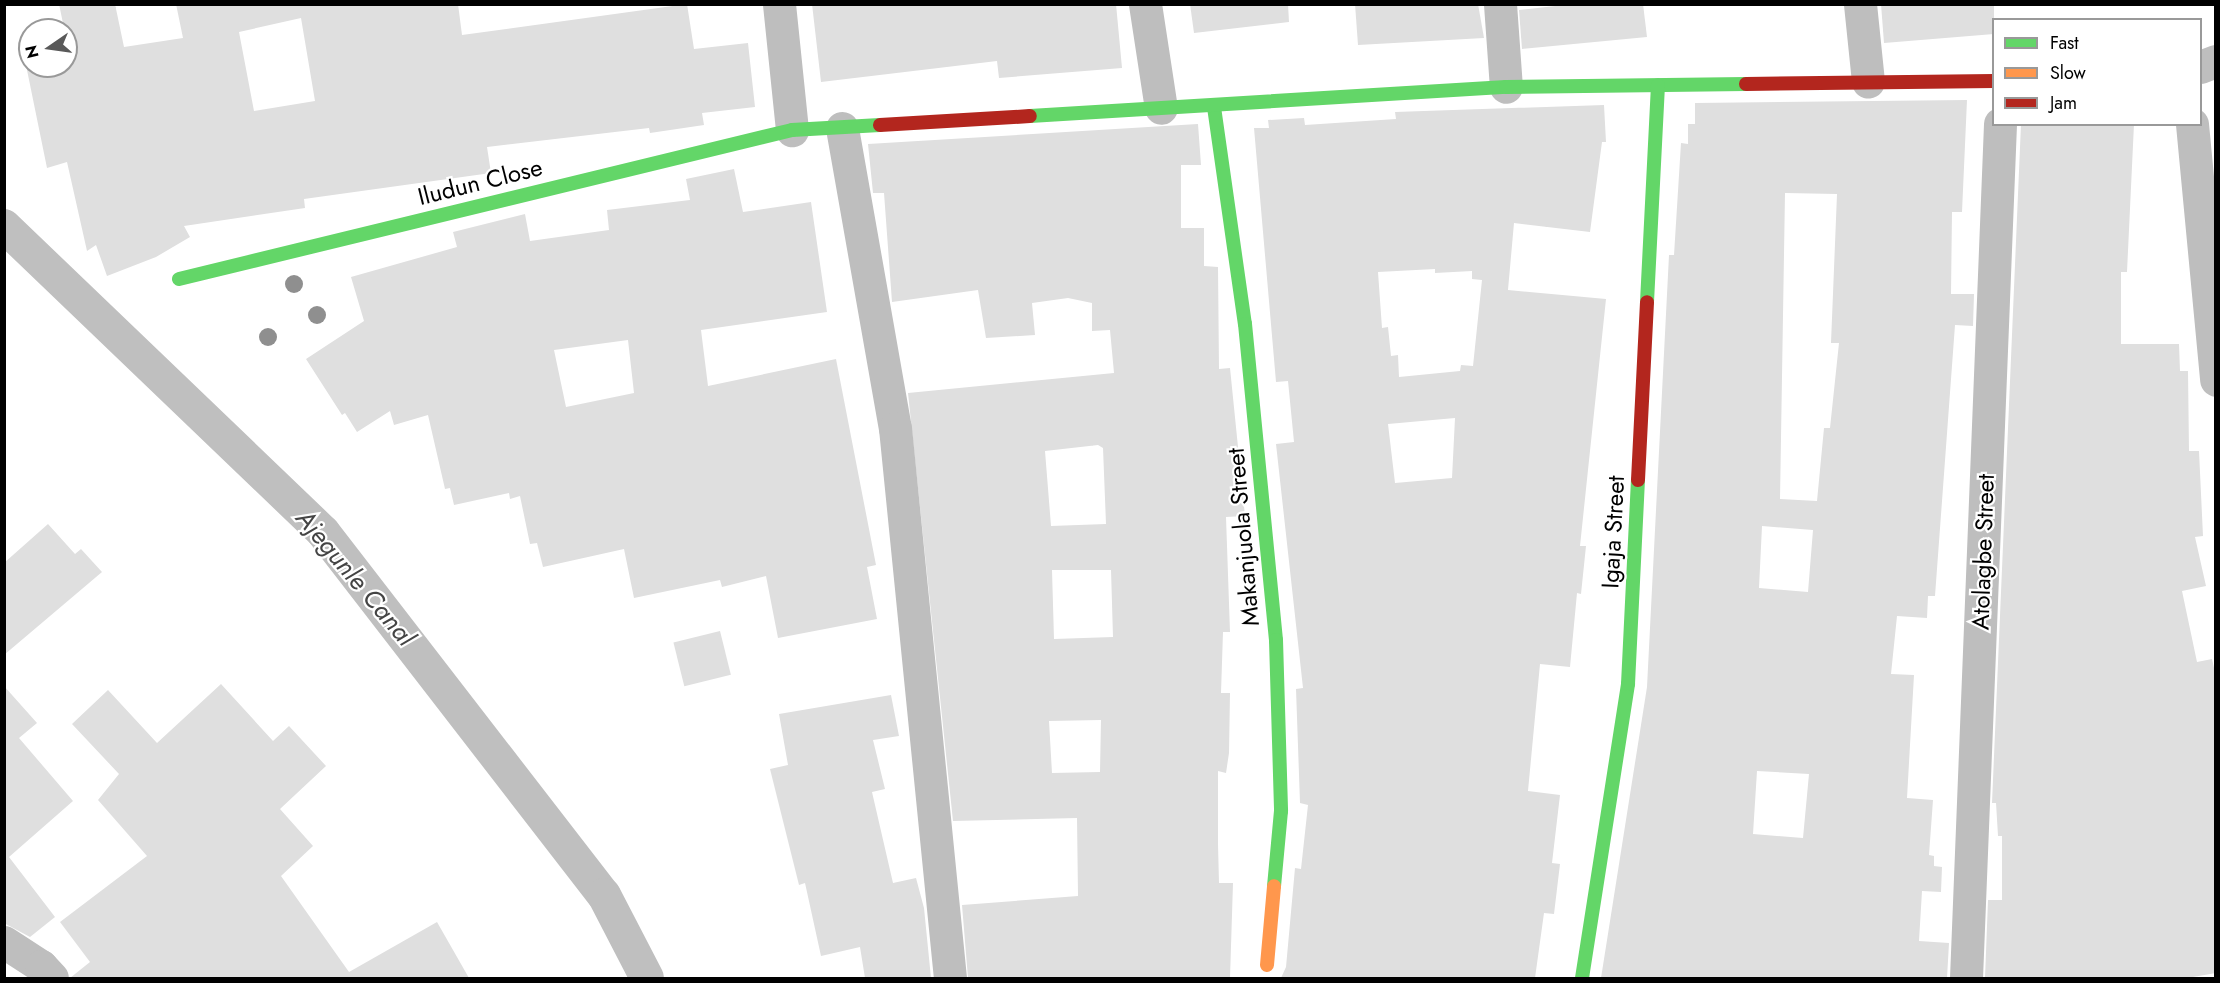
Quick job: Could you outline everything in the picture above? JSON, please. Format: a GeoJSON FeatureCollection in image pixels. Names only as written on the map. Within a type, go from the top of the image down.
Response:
{"type":"FeatureCollection","features":[{"type":"Feature","properties":{"kind":"street"},"geometry":{"type":"LineString","coordinates":[[779,4],[792,130]]}},
{"type":"Feature","properties":{"kind":"street"},"geometry":{"type":"LineString","coordinates":[[1145,4],[1161,108]]}},
{"type":"Feature","properties":{"kind":"street"},"geometry":{"type":"LineString","coordinates":[[1500,4],[1506,87]]}},
{"type":"Feature","properties":{"kind":"street"},"geometry":{"type":"LineString","coordinates":[[1860,4],[1868,82]]}},
{"type":"Feature","properties":{"kind":"street","name":"Iludun Close"},"geometry":{"type":"LineString","coordinates":[[179,279],[792,130],[1161,108],[1214,107],[1506,87],[1992,81]]}},
{"type":"Feature","properties":{"kind":"street","name":"Igaja Street"},"geometry":{"type":"LineString","coordinates":[[1582,978],[1628,684],[1658,84]]}},
{"type":"Feature","properties":{"kind":"street","name":"Makanjuola Street"},"geometry":{"type":"LineString","coordinates":[[1214,107],[1245,324],[1276,640],[1281,811],[1267,965]]}},
{"type":"Feature","properties":{"kind":"street","name":"Atolagbe Street"},"geometry":{"type":"LineString","coordinates":[[1966,978],[2000,126]]}},
{"type":"Feature","properties":{"kind":"street"},"geometry":{"type":"LineString","coordinates":[[2192,126],[2216,380]]}},
{"type":"Feature","properties":{"kind":"street"},"geometry":{"type":"LineString","coordinates":[[842,128],[895,428],[950,978]]}},
{"type":"Feature","properties":{"kind":"street"},"geometry":{"type":"LineString","coordinates":[[4,942],[41,966],[52,978]]}},
{"type":"Feature","properties":{"kind":"building"},"geometry":{"type":"Polygon","coordinates":[[[59,4],[115,4],[124,47],[183,38],[176,4],[458,4],[462,35],[687,4],[694,49],[748,43],[755,107],[702,113],[704,125],[650,133],[649,128],[487,147],[491,173],[304,199],[305,208],[184,226],[190,237],[156,257],[107,276],[96,245],[87,251],[67,162],[47,168],[29,78],[78,78],[78,18],[62,18],[59,4]],[[301,18],[239,32],[254,111],[315,101],[301,18]]]}},
{"type":"Feature","properties":{"kind":"building"},"geometry":{"type":"Polygon","coordinates":[[[812,4],[1116,4],[1122,68],[999,78],[997,61],[821,82],[812,4]]]}},
{"type":"Feature","properties":{"kind":"building"},"geometry":{"type":"Polygon","coordinates":[[[1190,4],[1288,4],[1289,22],[1194,33],[1190,4]]]}},
{"type":"Feature","properties":{"kind":"building"},"geometry":{"type":"Polygon","coordinates":[[[1355,4],[1478,4],[1484,38],[1358,45],[1355,4]]]}},
{"type":"Feature","properties":{"kind":"building"},"geometry":{"type":"Polygon","coordinates":[[[1573,4],[1643,4],[1647,37],[1522,49],[1519,10],[1573,4]]]}},
{"type":"Feature","properties":{"kind":"building"},"geometry":{"type":"Polygon","coordinates":[[[1881,4],[1994,4],[1992,34],[1884,43],[1881,4]]]}},
{"type":"Feature","properties":{"kind":"building"},"geometry":{"type":"Polygon","coordinates":[[[1967,100],[1962,212],[1952,212],[1951,294],[1974,294],[1973,326],[1955,325],[1935,596],[1928,596],[1927,618],[1897,616],[1891,674],[1914,675],[1907,798],[1933,800],[1929,855],[1934,856],[1934,866],[1942,867],[1941,892],[1922,891],[1919,941],[1949,943],[1947,978],[1601,978],[1647,687],[1669,255],[1674,255],[1681,143],[1688,144],[1688,124],[1695,124],[1695,103],[1967,100]],[[1785,193],[1780,499],[1817,501],[1824,428],[1830,428],[1839,343],[1831,343],[1837,194],[1785,193]],[[1762,526],[1759,588],[1808,592],[1813,530],[1762,526]],[[1757,771],[1753,834],[1803,838],[1809,774],[1757,771]]]}},
{"type":"Feature","properties":{"kind":"building"},"geometry":{"type":"Polygon","coordinates":[[[1604,105],[1606,142],[1602,142],[1590,232],[1514,223],[1508,290],[1606,299],[1580,546],[1586,546],[1581,594],[1577,593],[1570,667],[1540,664],[1528,791],[1560,795],[1552,863],[1560,864],[1554,914],[1544,913],[1535,978],[1281,978],[1286,967],[1295,868],[1301,869],[1308,805],[1300,803],[1296,689],[1303,688],[1276,444],[1294,442],[1288,381],[1276,382],[1254,128],[1269,128],[1268,120],[1304,118],[1305,125],[1396,119],[1395,112],[1604,105]],[[1435,269],[1378,272],[1382,328],[1388,327],[1391,356],[1398,355],[1399,377],[1460,371],[1461,365],[1473,366],[1482,280],[1472,279],[1472,271],[1435,273],[1435,269]],[[1455,418],[1388,424],[1395,483],[1452,478],[1455,418]]]}},
{"type":"Feature","properties":{"kind":"building"},"geometry":{"type":"Polygon","coordinates":[[[1198,124],[1201,165],[1181,165],[1181,228],[1204,228],[1204,266],[1218,267],[1219,369],[1230,368],[1245,516],[1226,517],[1230,632],[1223,632],[1221,693],[1230,693],[1229,753],[1226,773],[1218,771],[1218,844],[1219,883],[1233,883],[1230,978],[968,978],[962,905],[1078,896],[1077,818],[953,821],[908,393],[1114,373],[1110,330],[1092,331],[1092,303],[1068,298],[1032,303],[1035,335],[986,338],[978,290],[892,302],[884,193],[873,193],[868,144],[1198,124]],[[1098,445],[1045,451],[1051,526],[1106,524],[1103,448],[1098,445]],[[1052,570],[1054,639],[1113,637],[1111,570],[1052,570]],[[1101,720],[1049,721],[1052,773],[1100,772],[1101,720]]]}},
{"type":"Feature","properties":{"kind":"building"},"geometry":{"type":"Polygon","coordinates":[[[2021,126],[2134,126],[2127,272],[2121,272],[2121,344],[2179,344],[2180,371],[2188,371],[2189,451],[2199,451],[2203,536],[2195,537],[2206,586],[2182,591],[2197,662],[2212,659],[2216,677],[2216,973],[2187,978],[1985,978],[1988,900],[2002,900],[2002,836],[1998,836],[1996,803],[1992,803],[2021,126]]]}},
{"type":"Feature","properties":{"kind":"building"},"geometry":{"type":"Polygon","coordinates":[[[734,169],[743,212],[811,202],[827,312],[701,330],[708,386],[836,359],[876,565],[867,567],[877,619],[778,638],[766,576],[722,587],[720,580],[634,598],[624,549],[543,567],[537,543],[530,544],[520,496],[510,499],[509,493],[454,505],[450,488],[445,489],[428,415],[394,425],[390,411],[357,432],[345,413],[342,415],[306,359],[364,321],[351,277],[457,247],[453,232],[525,214],[530,241],[609,230],[607,210],[690,200],[686,179],[734,169]],[[628,340],[554,350],[566,407],[634,393],[628,340]]]}},
{"type":"Feature","properties":{"kind":"building"},"geometry":{"type":"Polygon","coordinates":[[[48,524],[75,554],[81,549],[102,572],[4,655],[4,563],[48,524]]]}},
{"type":"Feature","properties":{"kind":"building"},"geometry":{"type":"Polygon","coordinates":[[[720,631],[731,675],[684,686],[673,643],[720,631]]]}},
{"type":"Feature","properties":{"kind":"building"},"geometry":{"type":"Polygon","coordinates":[[[221,684],[273,741],[289,726],[326,766],[280,809],[313,846],[281,876],[349,972],[437,922],[469,978],[70,978],[90,962],[60,922],[147,856],[98,800],[119,774],[72,724],[108,690],[157,743],[221,684]]]}},
{"type":"Feature","properties":{"kind":"building"},"geometry":{"type":"Polygon","coordinates":[[[4,686],[37,723],[19,738],[73,801],[9,857],[55,917],[30,937],[4,923],[4,686]]]}},
{"type":"Feature","properties":{"kind":"building"},"geometry":{"type":"Polygon","coordinates":[[[891,695],[899,736],[873,740],[885,789],[872,792],[893,883],[916,878],[924,908],[931,978],[865,978],[860,947],[821,956],[805,883],[799,885],[770,769],[788,765],[779,714],[891,695]]]}},
{"type":"Feature","properties":{"kind":"waterway","name":"Ajegunle Canal"},"geometry":{"type":"LineString","coordinates":[[4,226],[323,532],[604,895],[647,978]]}},
{"type":"Feature","properties":{"kind":"traffic: fast"},"geometry":{"type":"LineString","coordinates":[[1030,116],[1506,87],[1746,84]]}},
{"type":"Feature","properties":{"kind":"traffic: fast"},"geometry":{"type":"LineString","coordinates":[[1647,302],[1658,85]]}},
{"type":"Feature","properties":{"kind":"traffic: fast"},"geometry":{"type":"LineString","coordinates":[[1214,107],[1245,324],[1276,640],[1281,811],[1274,886]]}},
{"type":"Feature","properties":{"kind":"traffic: fast"},"geometry":{"type":"LineString","coordinates":[[179,279],[792,130],[880,125]]}},
{"type":"Feature","properties":{"kind":"traffic: fast"},"geometry":{"type":"LineString","coordinates":[[1582,978],[1628,684],[1638,480]]}},
{"type":"Feature","properties":{"kind":"traffic: slow"},"geometry":{"type":"LineString","coordinates":[[1267,965],[1274,886]]}},
{"type":"Feature","properties":{"kind":"traffic: jam"},"geometry":{"type":"LineString","coordinates":[[1746,84],[1992,81]]}},
{"type":"Feature","properties":{"kind":"traffic: jam"},"geometry":{"type":"LineString","coordinates":[[880,125],[1030,116]]}},
{"type":"Feature","properties":{"kind":"traffic: jam"},"geometry":{"type":"LineString","coordinates":[[1638,480],[1647,302]]}}]}
